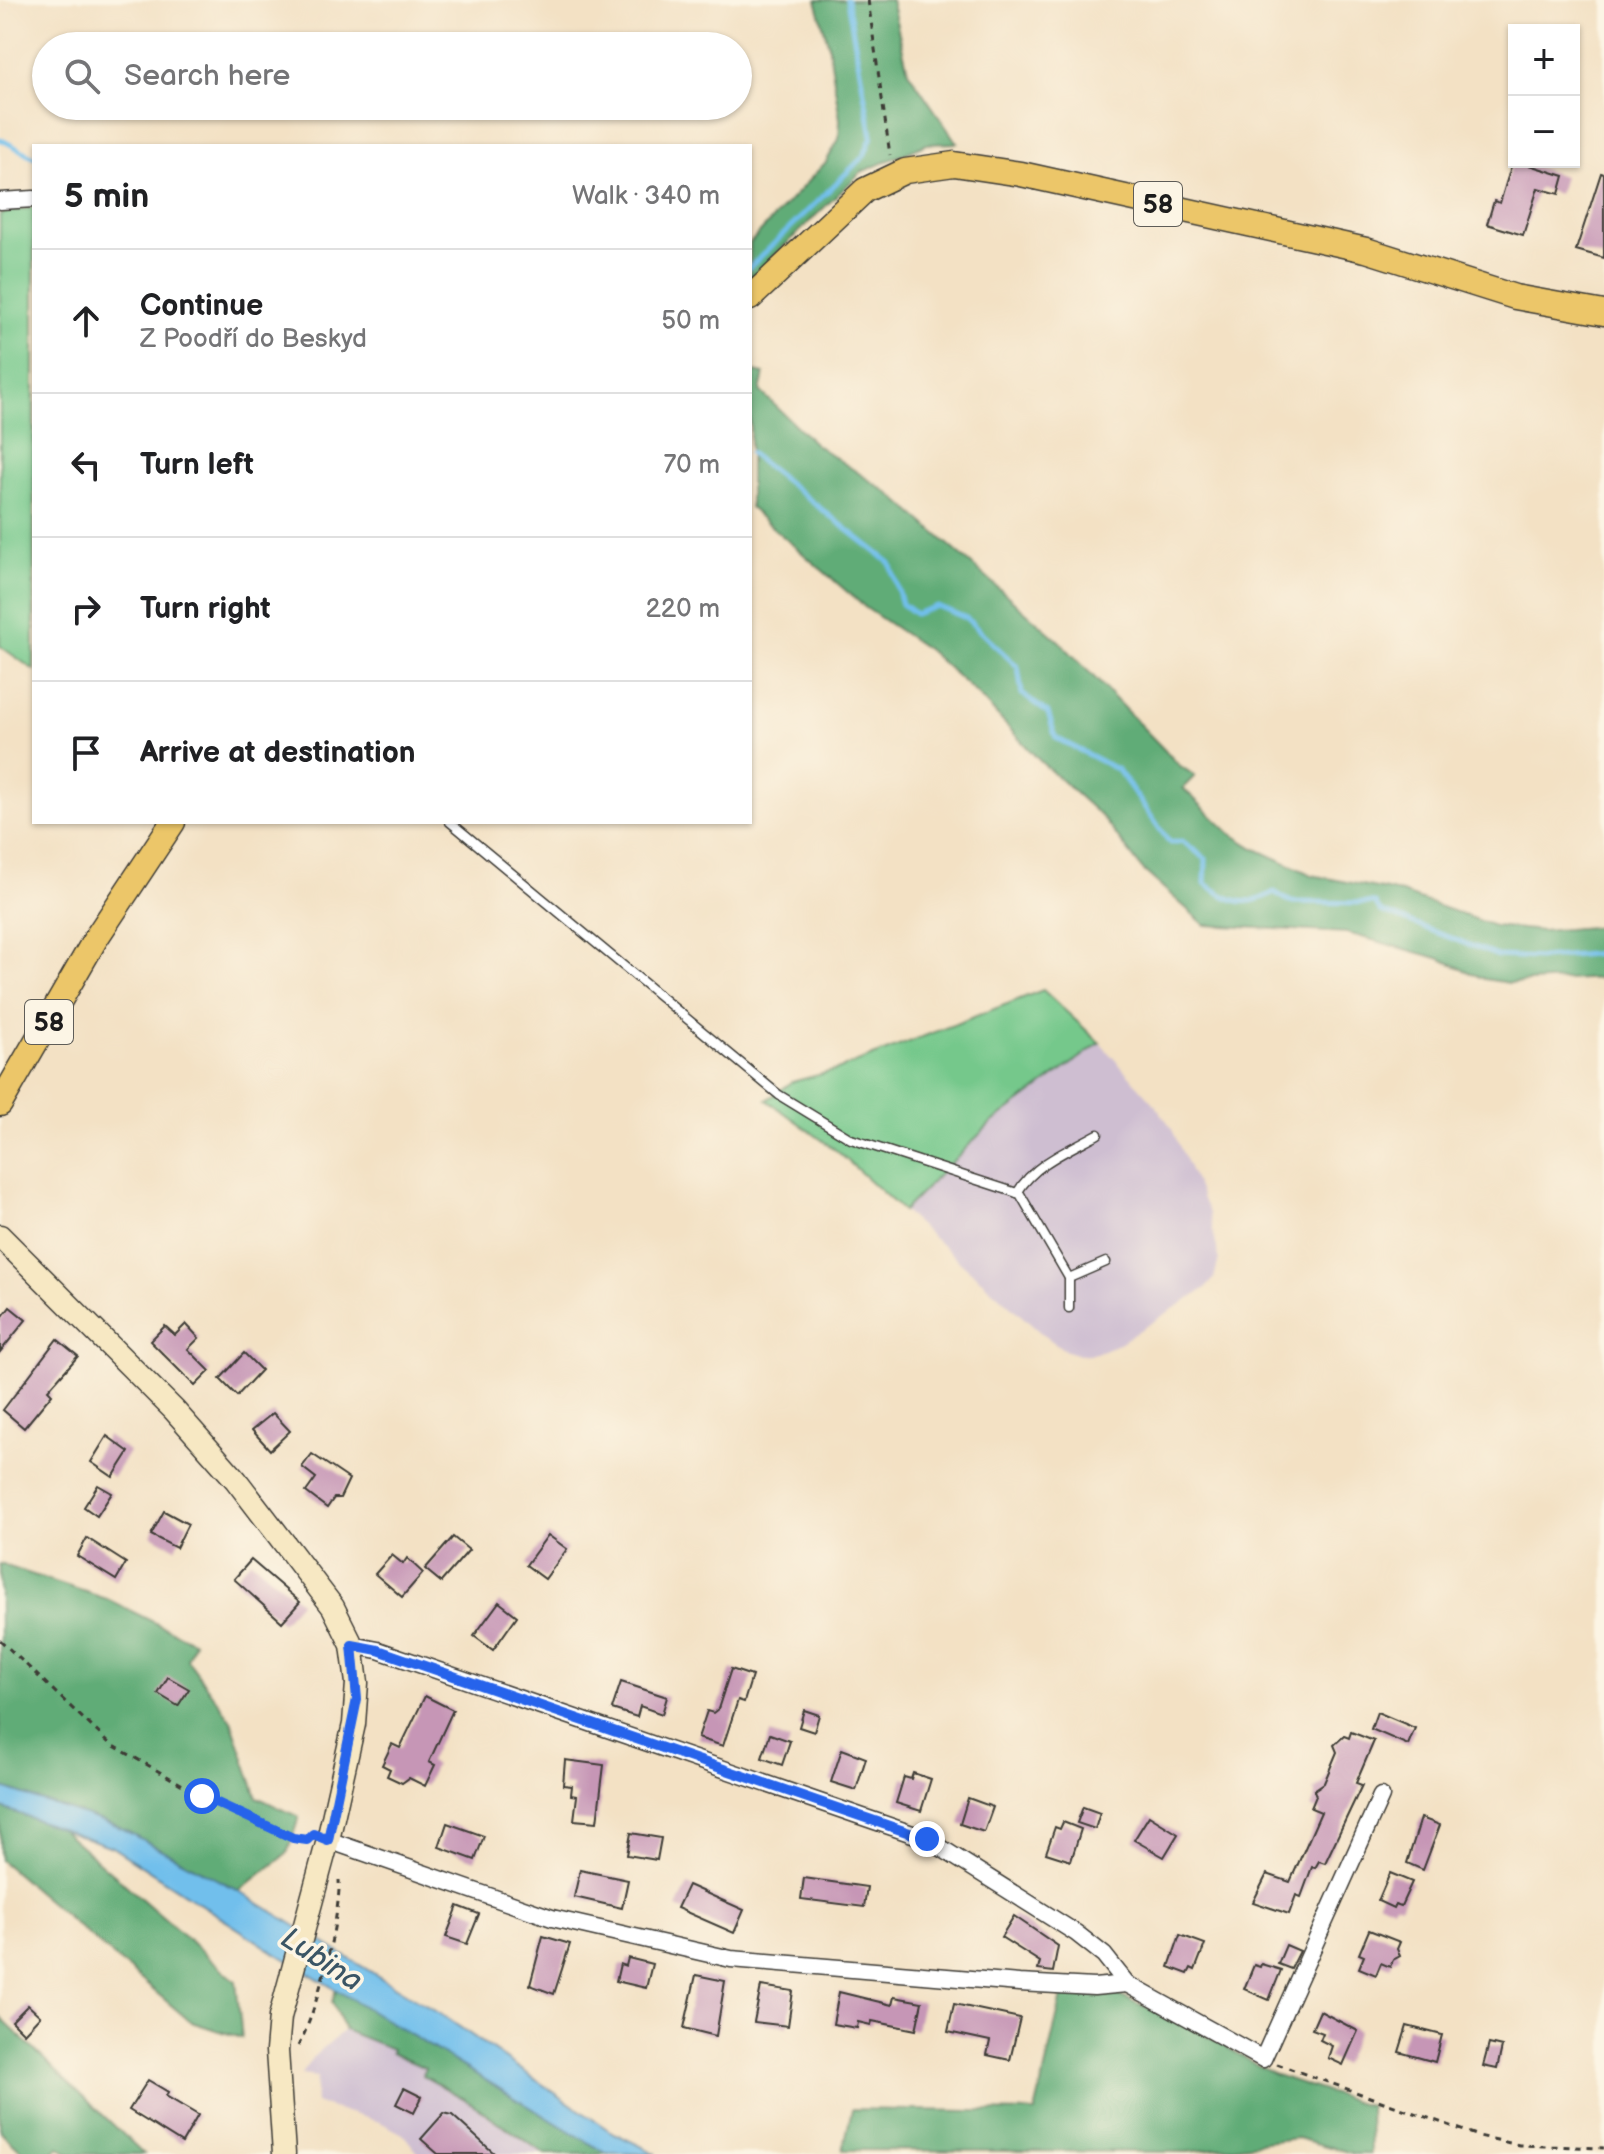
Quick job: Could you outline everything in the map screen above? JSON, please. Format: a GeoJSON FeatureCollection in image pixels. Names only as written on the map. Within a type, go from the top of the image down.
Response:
{"type":"FeatureCollection","features":[{"type":"Feature","properties":{"kind":"main road","name":"58"},"geometry":{"type":"LineString","coordinates":[[752,296],[849,201],[894,175],[945,164],[1021,174],[1366,250],[1515,297],[1604,313]]}},
{"type":"Feature","properties":{"kind":"main road","name":"58"},"geometry":{"type":"LineString","coordinates":[[0,1104],[96,938],[172,824]]}},
{"type":"Feature","properties":{"kind":"main road"},"geometry":{"type":"LineString","coordinates":[[0,1236],[174,1410],[236,1480],[333,1607],[352,1645],[357,1699],[335,1842],[310,1910],[280,2017],[277,2051],[284,2154]]}},
{"type":"Feature","properties":{"kind":"street"},"geometry":{"type":"LineString","coordinates":[[0,201],[32,199]]}},
{"type":"Feature","properties":{"kind":"street"},"geometry":{"type":"LineString","coordinates":[[352,1645],[378,1650],[927,1839],[1076,1933],[1104,1955],[1127,1984],[1263,2059],[1381,1796]]}},
{"type":"Feature","properties":{"kind":"street"},"geometry":{"type":"LineString","coordinates":[[335,1842],[552,1918],[731,1959],[1019,1983],[1094,1987],[1127,1984]]}},
{"type":"Feature","properties":{"kind":"lane"},"geometry":{"type":"LineString","coordinates":[[452,824],[779,1095],[851,1139],[1017,1193],[1069,1278],[1069,1308]]}},
{"type":"Feature","properties":{"kind":"lane"},"geometry":{"type":"LineString","coordinates":[[1017,1193],[1024,1180],[1048,1161],[1098,1134]]}},
{"type":"Feature","properties":{"kind":"lane"},"geometry":{"type":"LineString","coordinates":[[1069,1278],[1106,1262]]}},
{"type":"Feature","properties":{"kind":"path"},"geometry":{"type":"LineString","coordinates":[[868,0],[894,175]]}},
{"type":"Feature","properties":{"kind":"path"},"geometry":{"type":"LineString","coordinates":[[0,1640],[109,1743],[202,1796],[293,1838],[307,1840],[313,1834],[335,1842],[339,1905],[314,2001]]}},
{"type":"Feature","properties":{"kind":"path"},"geometry":{"type":"LineString","coordinates":[[1263,2059],[1479,2136],[1519,2145],[1604,2148]]}},
{"type":"Feature","properties":{"kind":"shaded area"},"geometry":{"type":"Polygon","coordinates":[[[1100,1043],[1154,1103],[1171,1127],[1209,1213],[1219,1258],[1214,1279],[1206,1288],[1118,1344],[1096,1353],[1080,1355],[1066,1351],[1042,1334],[903,1211],[990,1124],[1100,1043]]]}},
{"type":"Feature","properties":{"kind":"shaded area"},"geometry":{"type":"Polygon","coordinates":[[[344,2030],[392,2049],[391,2054],[426,2069],[424,2077],[465,2099],[545,2154],[419,2154],[403,2134],[380,2122],[315,2103],[317,2077],[301,2075],[312,2058],[344,2030]]]}},
{"type":"Feature","properties":{"kind":"green space"},"geometry":{"type":"Polygon","coordinates":[[[816,0],[891,0],[908,71],[957,143],[927,144],[861,172],[752,277],[752,241],[826,162],[839,139],[840,119],[828,43],[816,0]]]}},
{"type":"Feature","properties":{"kind":"green space"},"geometry":{"type":"Polygon","coordinates":[[[32,207],[32,669],[0,646],[0,214],[32,207]]]}},
{"type":"Feature","properties":{"kind":"green space"},"geometry":{"type":"Polygon","coordinates":[[[752,371],[764,374],[760,391],[815,444],[893,496],[1059,641],[1179,765],[1195,776],[1183,788],[1230,833],[1254,848],[1312,875],[1402,893],[1494,926],[1541,931],[1604,926],[1604,978],[1509,983],[1484,979],[1441,959],[1347,933],[1205,925],[1142,869],[1102,817],[1041,762],[976,693],[928,650],[866,608],[752,510],[752,371]]]}},
{"type":"Feature","properties":{"kind":"green space"},"geometry":{"type":"Polygon","coordinates":[[[1043,990],[1100,1043],[990,1124],[903,1211],[837,1151],[767,1100],[792,1082],[837,1070],[1043,990]]]}},
{"type":"Feature","properties":{"kind":"green space"},"geometry":{"type":"Polygon","coordinates":[[[0,1564],[107,1599],[194,1642],[187,1659],[231,1720],[257,1797],[299,1817],[287,1854],[239,1891],[117,1826],[0,1787],[0,1564]]]}},
{"type":"Feature","properties":{"kind":"green space"},"geometry":{"type":"Polygon","coordinates":[[[0,1807],[59,1827],[236,1981],[242,2038],[191,2022],[0,1860],[0,1807]]]}},
{"type":"Feature","properties":{"kind":"green space"},"geometry":{"type":"Polygon","coordinates":[[[336,1989],[608,2154],[545,2154],[465,2099],[423,2076],[425,2068],[391,2053],[392,2049],[344,2030],[332,2002],[336,1989]]]}},
{"type":"Feature","properties":{"kind":"green space"},"geometry":{"type":"Polygon","coordinates":[[[1118,1995],[1184,2023],[1273,2074],[1369,2106],[1370,2154],[1355,2154],[1297,2138],[1188,2152],[843,2150],[852,2109],[1035,2112],[1062,1996],[1118,1995]]]}},
{"type":"Feature","properties":{"kind":"green space"},"geometry":{"type":"Polygon","coordinates":[[[0,2016],[144,2154],[69,2154],[59,2147],[52,2153],[22,2151],[0,2131],[0,2016]]]}},
{"type":"Feature","properties":{"kind":"water","name":"Lubina"},"geometry":{"type":"Polygon","coordinates":[[[0,1787],[117,1826],[239,1891],[448,2019],[610,2131],[657,2154],[606,2153],[277,1954],[112,1847],[0,1807],[0,1787]]]}},
{"type":"Feature","properties":{"kind":"building"},"geometry":{"type":"Polygon","coordinates":[[[1511,168],[1538,168],[1564,176],[1559,194],[1538,188],[1523,235],[1487,224],[1494,201],[1500,203],[1511,168]]]}},
{"type":"Feature","properties":{"kind":"building"},"geometry":{"type":"Polygon","coordinates":[[[1601,173],[1604,174],[1604,258],[1576,250],[1601,173]]]}},
{"type":"Feature","properties":{"kind":"building"},"geometry":{"type":"Polygon","coordinates":[[[10,1307],[26,1320],[0,1352],[0,1320],[10,1307]]]}},
{"type":"Feature","properties":{"kind":"building"},"geometry":{"type":"Polygon","coordinates":[[[186,1324],[199,1338],[188,1349],[210,1371],[195,1386],[150,1341],[165,1326],[175,1335],[186,1324]]]}},
{"type":"Feature","properties":{"kind":"building"},"geometry":{"type":"Polygon","coordinates":[[[57,1339],[78,1356],[48,1390],[52,1394],[24,1428],[3,1410],[57,1339]]]}},
{"type":"Feature","properties":{"kind":"building"},"geometry":{"type":"Polygon","coordinates":[[[244,1353],[261,1370],[237,1396],[220,1379],[244,1353]]]}},
{"type":"Feature","properties":{"kind":"building"},"geometry":{"type":"Polygon","coordinates":[[[273,1413],[290,1431],[270,1450],[252,1430],[273,1413]]]}},
{"type":"Feature","properties":{"kind":"building"},"geometry":{"type":"Polygon","coordinates":[[[107,1436],[129,1452],[113,1477],[91,1462],[107,1436]]]}},
{"type":"Feature","properties":{"kind":"building"},"geometry":{"type":"Polygon","coordinates":[[[312,1454],[349,1479],[340,1498],[334,1498],[327,1508],[306,1492],[316,1478],[302,1467],[312,1454]]]}},
{"type":"Feature","properties":{"kind":"building"},"geometry":{"type":"Polygon","coordinates":[[[98,1485],[112,1493],[97,1516],[84,1507],[98,1485]]]}},
{"type":"Feature","properties":{"kind":"building"},"geometry":{"type":"Polygon","coordinates":[[[164,1511],[188,1524],[176,1548],[151,1535],[164,1511]]]}},
{"type":"Feature","properties":{"kind":"building"},"geometry":{"type":"Polygon","coordinates":[[[548,1535],[567,1549],[545,1579],[526,1565],[548,1535]]]}},
{"type":"Feature","properties":{"kind":"building"},"geometry":{"type":"Polygon","coordinates":[[[453,1537],[469,1550],[441,1582],[425,1569],[453,1537]]]}},
{"type":"Feature","properties":{"kind":"building"},"geometry":{"type":"Polygon","coordinates":[[[87,1538],[126,1563],[116,1580],[77,1556],[87,1538]]]}},
{"type":"Feature","properties":{"kind":"building"},"geometry":{"type":"Polygon","coordinates":[[[392,1555],[403,1564],[407,1558],[423,1573],[402,1597],[375,1574],[392,1555]]]}},
{"type":"Feature","properties":{"kind":"building"},"geometry":{"type":"Polygon","coordinates":[[[251,1560],[300,1602],[282,1622],[234,1579],[251,1560]]]}},
{"type":"Feature","properties":{"kind":"building"},"geometry":{"type":"Polygon","coordinates":[[[499,1602],[517,1616],[493,1650],[474,1636],[499,1602]]]}},
{"type":"Feature","properties":{"kind":"building"},"geometry":{"type":"Polygon","coordinates":[[[731,1669],[752,1676],[744,1702],[738,1700],[723,1746],[698,1738],[707,1711],[713,1713],[718,1709],[731,1669]]]}},
{"type":"Feature","properties":{"kind":"building"},"geometry":{"type":"Polygon","coordinates":[[[168,1677],[189,1689],[178,1706],[158,1694],[168,1677]]]}},
{"type":"Feature","properties":{"kind":"building"},"geometry":{"type":"Polygon","coordinates":[[[621,1682],[667,1697],[662,1714],[640,1706],[637,1717],[612,1709],[621,1682]]]}},
{"type":"Feature","properties":{"kind":"building"},"geometry":{"type":"Polygon","coordinates":[[[425,1696],[453,1710],[429,1762],[435,1765],[425,1786],[409,1778],[402,1783],[387,1776],[390,1769],[382,1765],[392,1744],[400,1748],[425,1696]]]}},
{"type":"Feature","properties":{"kind":"building"},"geometry":{"type":"Polygon","coordinates":[[[804,1710],[819,1715],[814,1732],[799,1727],[804,1710]]]}},
{"type":"Feature","properties":{"kind":"building"},"geometry":{"type":"Polygon","coordinates":[[[1377,1712],[1415,1728],[1408,1745],[1371,1729],[1377,1712]]]}},
{"type":"Feature","properties":{"kind":"building"},"geometry":{"type":"Polygon","coordinates":[[[1351,1732],[1374,1741],[1356,1783],[1362,1785],[1325,1863],[1319,1861],[1315,1868],[1312,1867],[1301,1897],[1296,1895],[1289,1914],[1253,1902],[1267,1874],[1290,1882],[1321,1812],[1311,1808],[1316,1796],[1314,1790],[1324,1783],[1337,1752],[1334,1745],[1344,1736],[1349,1738],[1351,1732]]]}},
{"type":"Feature","properties":{"kind":"building"},"geometry":{"type":"Polygon","coordinates":[[[770,1734],[790,1741],[782,1765],[762,1758],[770,1734]]]}},
{"type":"Feature","properties":{"kind":"building"},"geometry":{"type":"Polygon","coordinates":[[[842,1749],[866,1758],[856,1790],[831,1782],[842,1749]]]}},
{"type":"Feature","properties":{"kind":"building"},"geometry":{"type":"Polygon","coordinates":[[[565,1760],[604,1765],[597,1822],[574,1820],[577,1796],[571,1795],[572,1786],[563,1785],[565,1760]]]}},
{"type":"Feature","properties":{"kind":"building"},"geometry":{"type":"Polygon","coordinates":[[[913,1773],[931,1779],[921,1811],[896,1803],[904,1777],[911,1779],[913,1773]]]}},
{"type":"Feature","properties":{"kind":"building"},"geometry":{"type":"Polygon","coordinates":[[[968,1798],[993,1807],[984,1832],[960,1824],[968,1798]]]}},
{"type":"Feature","properties":{"kind":"building"},"geometry":{"type":"Polygon","coordinates":[[[1083,1807],[1100,1813],[1095,1829],[1077,1823],[1083,1807]]]}},
{"type":"Feature","properties":{"kind":"building"},"geometry":{"type":"Polygon","coordinates":[[[1149,1816],[1178,1834],[1164,1857],[1134,1840],[1149,1816]]]}},
{"type":"Feature","properties":{"kind":"building"},"geometry":{"type":"Polygon","coordinates":[[[1421,1818],[1440,1825],[1423,1870],[1407,1863],[1421,1818]]]}},
{"type":"Feature","properties":{"kind":"building"},"geometry":{"type":"Polygon","coordinates":[[[1063,1822],[1081,1829],[1071,1861],[1046,1853],[1055,1827],[1060,1829],[1063,1822]]]}},
{"type":"Feature","properties":{"kind":"building"},"geometry":{"type":"Polygon","coordinates":[[[447,1823],[484,1836],[475,1860],[439,1847],[447,1823]]]}},
{"type":"Feature","properties":{"kind":"building"},"geometry":{"type":"Polygon","coordinates":[[[631,1833],[661,1838],[657,1860],[627,1855],[631,1833]]]}},
{"type":"Feature","properties":{"kind":"building"},"geometry":{"type":"Polygon","coordinates":[[[580,1870],[628,1880],[622,1908],[574,1897],[580,1870]]]}},
{"type":"Feature","properties":{"kind":"building"},"geometry":{"type":"Polygon","coordinates":[[[1390,1873],[1412,1882],[1401,1906],[1395,1904],[1393,1908],[1378,1901],[1390,1873]]]}},
{"type":"Feature","properties":{"kind":"building"},"geometry":{"type":"Polygon","coordinates":[[[804,1878],[867,1887],[864,1907],[801,1899],[804,1878]]]}},
{"type":"Feature","properties":{"kind":"building"},"geometry":{"type":"Polygon","coordinates":[[[688,1885],[744,1910],[734,1933],[677,1908],[688,1885]]]}},
{"type":"Feature","properties":{"kind":"building"},"geometry":{"type":"Polygon","coordinates":[[[458,1906],[479,1914],[467,1944],[446,1937],[458,1906]]]}},
{"type":"Feature","properties":{"kind":"building"},"geometry":{"type":"Polygon","coordinates":[[[1014,1916],[1058,1946],[1053,1972],[1038,1970],[1040,1962],[1001,1937],[1014,1916]]]}},
{"type":"Feature","properties":{"kind":"building"},"geometry":{"type":"Polygon","coordinates":[[[1369,1930],[1400,1942],[1397,1949],[1400,1956],[1393,1960],[1390,1967],[1381,1963],[1376,1975],[1359,1968],[1364,1956],[1359,1954],[1369,1930]]]}},
{"type":"Feature","properties":{"kind":"building"},"geometry":{"type":"Polygon","coordinates":[[[1180,1935],[1205,1944],[1195,1970],[1191,1968],[1188,1974],[1169,1967],[1180,1935]]]}},
{"type":"Feature","properties":{"kind":"building"},"geometry":{"type":"Polygon","coordinates":[[[543,1936],[570,1944],[554,1994],[530,1985],[543,1936]]]}},
{"type":"Feature","properties":{"kind":"building"},"geometry":{"type":"Polygon","coordinates":[[[1286,1945],[1300,1951],[1291,1969],[1278,1964],[1286,1945]]]}},
{"type":"Feature","properties":{"kind":"building"},"geometry":{"type":"Polygon","coordinates":[[[628,1958],[652,1964],[646,1988],[616,1981],[620,1964],[626,1966],[628,1958]]]}},
{"type":"Feature","properties":{"kind":"building"},"geometry":{"type":"Polygon","coordinates":[[[1261,1964],[1281,1970],[1269,2000],[1244,1989],[1254,1965],[1260,1967],[1261,1964]]]}},
{"type":"Feature","properties":{"kind":"building"},"geometry":{"type":"Polygon","coordinates":[[[696,1975],[725,1981],[716,2036],[684,2028],[696,1975]]]}},
{"type":"Feature","properties":{"kind":"building"},"geometry":{"type":"Polygon","coordinates":[[[761,1986],[793,1991],[788,2026],[754,2022],[761,1986]]]}},
{"type":"Feature","properties":{"kind":"building"},"geometry":{"type":"Polygon","coordinates":[[[839,1992],[892,2005],[894,1997],[922,2002],[916,2030],[872,2021],[871,2025],[858,2022],[857,2028],[833,2024],[839,1992]]]}},
{"type":"Feature","properties":{"kind":"building"},"geometry":{"type":"Polygon","coordinates":[[[954,2004],[1020,2018],[1010,2060],[987,2055],[990,2041],[948,2032],[954,2004]]]}},
{"type":"Feature","properties":{"kind":"building"},"geometry":{"type":"Polygon","coordinates":[[[28,2005],[40,2016],[24,2033],[12,2021],[28,2005]]]}},
{"type":"Feature","properties":{"kind":"building"},"geometry":{"type":"Polygon","coordinates":[[[1320,2011],[1358,2031],[1343,2065],[1328,2058],[1332,2046],[1320,2040],[1323,2033],[1312,2029],[1320,2011]]]}},
{"type":"Feature","properties":{"kind":"building"},"geometry":{"type":"Polygon","coordinates":[[[1407,2026],[1442,2035],[1435,2062],[1399,2052],[1407,2026]]]}},
{"type":"Feature","properties":{"kind":"building"},"geometry":{"type":"Polygon","coordinates":[[[1489,2044],[1502,2047],[1497,2069],[1483,2066],[1489,2044]]]}},
{"type":"Feature","properties":{"kind":"building"},"geometry":{"type":"Polygon","coordinates":[[[148,2080],[168,2092],[166,2096],[198,2115],[182,2143],[129,2110],[148,2080]]]}},
{"type":"Feature","properties":{"kind":"building"},"geometry":{"type":"Polygon","coordinates":[[[404,2088],[422,2097],[414,2113],[396,2104],[404,2088]]]}},
{"type":"Feature","properties":{"kind":"building"},"geometry":{"type":"Polygon","coordinates":[[[444,2113],[452,2115],[495,2154],[438,2154],[421,2139],[444,2113]]]}},
{"type":"Feature","properties":{"kind":"waterway"},"geometry":{"type":"LineString","coordinates":[[752,265],[864,156],[872,136],[847,0]]}},
{"type":"Feature","properties":{"kind":"waterway"},"geometry":{"type":"LineString","coordinates":[[0,139],[32,156]]}},
{"type":"Feature","properties":{"kind":"waterway"},"geometry":{"type":"LineString","coordinates":[[752,455],[890,563],[902,604],[915,614],[937,606],[966,618],[1018,667],[1022,694],[1048,713],[1056,738],[1118,770],[1170,843],[1182,841],[1206,859],[1205,883],[1222,895],[1247,902],[1274,892],[1291,902],[1375,903],[1380,911],[1498,956],[1542,958],[1604,953]]}},
{"type":"Feature","properties":{"kind":"route"},"geometry":{"type":"LineString","coordinates":[[202,1796],[293,1838],[303,1841],[313,1834],[328,1840],[354,1724],[357,1671],[352,1645],[378,1650],[927,1839]]}}]}
